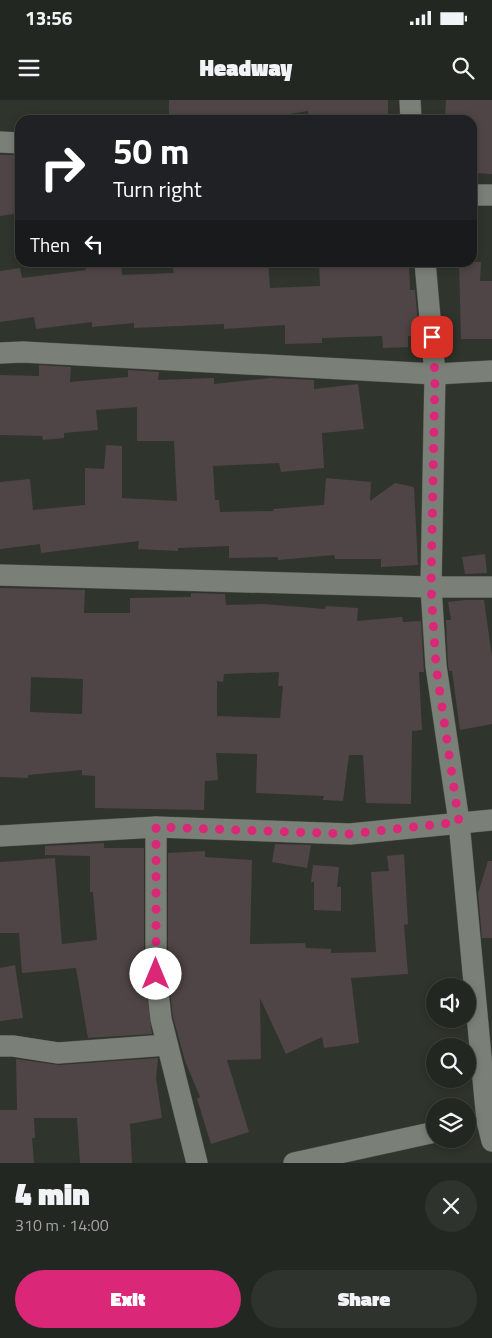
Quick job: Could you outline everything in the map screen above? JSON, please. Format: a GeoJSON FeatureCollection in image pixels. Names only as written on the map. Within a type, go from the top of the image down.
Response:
{"type":"FeatureCollection","features":[{"type":"Feature","properties":{"kind":"street"},"geometry":{"type":"LineString","coordinates":[[410,100],[411,115]]}},
{"type":"Feature","properties":{"kind":"street"},"geometry":{"type":"LineString","coordinates":[[0,142],[15,143]]}},
{"type":"Feature","properties":{"kind":"street"},"geometry":{"type":"LineString","coordinates":[[477,196],[492,195]]}},
{"type":"Feature","properties":{"kind":"street"},"geometry":{"type":"LineString","coordinates":[[425,267],[435,374],[431,587],[436,666],[459,822],[477,1123],[492,1141]]}},
{"type":"Feature","properties":{"kind":"street"},"geometry":{"type":"LineString","coordinates":[[0,353],[23,352],[435,374],[492,371]]}},
{"type":"Feature","properties":{"kind":"street"},"geometry":{"type":"LineString","coordinates":[[0,575],[492,587]]}},
{"type":"Feature","properties":{"kind":"street"},"geometry":{"type":"LineString","coordinates":[[0,836],[156,827],[350,834],[492,820]]}},
{"type":"Feature","properties":{"kind":"street"},"geometry":{"type":"LineString","coordinates":[[156,827],[156,974],[161,1019],[197,1163]]}},
{"type":"Feature","properties":{"kind":"street"},"geometry":{"type":"LineString","coordinates":[[0,1046],[13,1046],[58,1053],[167,1045]]}},
{"type":"Feature","properties":{"kind":"street"},"geometry":{"type":"LineString","coordinates":[[294,1163],[426,1134]]}},
{"type":"Feature","properties":{"kind":"building"},"geometry":{"type":"Polygon","coordinates":[[[169,100],[388,100],[388,115],[308,115],[308,111],[282,115],[169,115],[169,100]]]}},
{"type":"Feature","properties":{"kind":"building"},"geometry":{"type":"Polygon","coordinates":[[[446,100],[492,100],[492,174],[477,173],[477,115],[445,115],[446,100]]]}},
{"type":"Feature","properties":{"kind":"building"},"geometry":{"type":"Polygon","coordinates":[[[0,155],[14,155],[15,214],[0,216],[0,155]]]}},
{"type":"Feature","properties":{"kind":"building"},"geometry":{"type":"Polygon","coordinates":[[[477,262],[481,262],[480,281],[492,281],[492,339],[461,339],[459,267],[477,267],[477,262]]]}},
{"type":"Feature","properties":{"kind":"building"},"geometry":{"type":"Polygon","coordinates":[[[86,267],[121,267],[122,275],[174,273],[172,267],[268,267],[270,288],[320,286],[319,267],[409,267],[410,290],[415,290],[419,336],[408,336],[408,347],[383,348],[382,336],[322,338],[322,343],[285,344],[285,325],[224,329],[224,324],[134,328],[134,323],[92,327],[92,322],[36,329],[34,317],[0,322],[0,271],[20,268],[22,278],[86,270],[86,267]]]}},
{"type":"Feature","properties":{"kind":"building"},"geometry":{"type":"Polygon","coordinates":[[[39,365],[71,367],[70,382],[128,377],[128,370],[159,372],[158,380],[214,378],[214,384],[271,378],[314,380],[314,389],[358,384],[364,429],[322,433],[324,468],[281,472],[279,463],[213,466],[215,500],[219,500],[220,512],[274,511],[273,509],[324,505],[326,478],[371,482],[370,501],[395,483],[414,487],[418,565],[381,567],[381,559],[335,559],[334,555],[278,560],[278,557],[229,558],[229,546],[178,548],[178,551],[138,549],[139,541],[41,553],[40,544],[0,549],[0,482],[30,479],[33,510],[85,505],[85,468],[104,469],[106,445],[122,446],[122,498],[177,501],[174,441],[137,441],[137,407],[96,410],[98,430],[64,433],[64,438],[43,440],[42,436],[0,435],[0,375],[39,376],[39,365]]]}},
{"type":"Feature","properties":{"kind":"building"},"geometry":{"type":"Polygon","coordinates":[[[485,554],[487,573],[465,574],[462,557],[485,554]]]}},
{"type":"Feature","properties":{"kind":"building"},"geometry":{"type":"Polygon","coordinates":[[[0,588],[85,590],[84,613],[130,613],[130,598],[191,597],[191,593],[225,594],[226,605],[264,604],[325,609],[326,606],[358,608],[357,621],[402,617],[403,622],[421,621],[424,672],[419,672],[422,730],[412,731],[411,804],[366,803],[363,755],[349,755],[343,801],[323,800],[324,796],[256,793],[257,754],[216,753],[218,780],[205,781],[204,810],[95,808],[95,776],[82,775],[82,770],[28,775],[28,778],[0,777],[0,588]],[[279,672],[224,674],[223,682],[217,681],[217,716],[280,718],[283,686],[278,686],[279,672]],[[31,677],[30,712],[82,714],[83,679],[31,677]]]}},
{"type":"Feature","properties":{"kind":"building"},"geometry":{"type":"Polygon","coordinates":[[[484,600],[492,657],[492,724],[460,730],[452,671],[449,671],[448,665],[446,620],[451,620],[448,602],[484,600]]]}},
{"type":"Feature","properties":{"kind":"building"},"geometry":{"type":"Polygon","coordinates":[[[104,843],[104,848],[144,848],[144,974],[152,1034],[88,1038],[76,968],[22,973],[19,933],[0,933],[0,862],[55,858],[62,944],[97,940],[93,892],[90,892],[90,856],[45,855],[45,846],[104,843]]]}},
{"type":"Feature","properties":{"kind":"building"},"geometry":{"type":"Polygon","coordinates":[[[275,844],[311,845],[307,868],[272,862],[275,844]]]}},
{"type":"Feature","properties":{"kind":"building"},"geometry":{"type":"Polygon","coordinates":[[[205,851],[205,857],[252,860],[250,944],[305,943],[306,948],[331,949],[331,953],[376,952],[371,872],[389,871],[387,856],[404,854],[408,924],[404,925],[408,974],[351,978],[359,1043],[324,1048],[322,1037],[286,1054],[260,998],[261,1059],[227,1060],[249,1132],[211,1144],[197,1099],[200,1097],[185,1061],[173,1017],[168,973],[168,853],[205,851]]]}},
{"type":"Feature","properties":{"kind":"building"},"geometry":{"type":"Polygon","coordinates":[[[488,861],[492,861],[492,938],[482,938],[478,893],[488,861]]]}},
{"type":"Feature","properties":{"kind":"building"},"geometry":{"type":"Polygon","coordinates":[[[313,865],[339,867],[337,887],[341,887],[341,911],[314,910],[314,882],[311,882],[313,865]]]}},
{"type":"Feature","properties":{"kind":"building"},"geometry":{"type":"Polygon","coordinates":[[[15,965],[23,1018],[0,1021],[0,968],[15,965]]]}},
{"type":"Feature","properties":{"kind":"building"},"geometry":{"type":"Polygon","coordinates":[[[158,1058],[156,1078],[162,1118],[130,1124],[132,1163],[80,1163],[77,1118],[34,1118],[35,1138],[32,1138],[34,1163],[0,1163],[0,1110],[17,1110],[16,1059],[59,1065],[158,1058]]]}},
{"type":"Feature","properties":{"kind":"route"},"geometry":{"type":"LineString","coordinates":[[156,974],[156,827],[350,834],[459,822],[436,666],[432,607],[435,468],[435,374],[432,337]]}}]}
